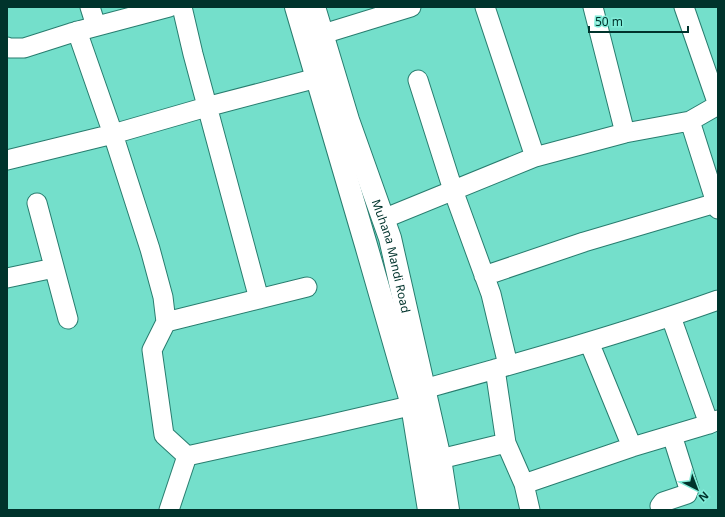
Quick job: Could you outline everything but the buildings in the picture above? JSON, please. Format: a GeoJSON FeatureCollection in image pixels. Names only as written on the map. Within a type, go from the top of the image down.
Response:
{"type":"FeatureCollection","features":[{"type":"Feature","properties":{"kind":"main road"},"geometry":{"type":"LineString","coordinates":[[296,7],[366,245],[421,399],[429,510]]}},
{"type":"Feature","properties":{"kind":"main road","name":"Muhana Mandi Road"},"geometry":{"type":"LineString","coordinates":[[314,7],[348,120],[386,228],[421,399],[440,459],[448,510]]}},
{"type":"Feature","properties":{"kind":"street"},"geometry":{"type":"LineString","coordinates":[[90,7],[96,26]]}},
{"type":"Feature","properties":{"kind":"street"},"geometry":{"type":"LineString","coordinates":[[8,48],[24,48],[77,31],[169,7]]}},
{"type":"Feature","properties":{"kind":"street"},"geometry":{"type":"LineString","coordinates":[[182,7],[193,54],[259,299]]}},
{"type":"Feature","properties":{"kind":"street"},"geometry":{"type":"LineString","coordinates":[[323,34],[411,7]]}},
{"type":"Feature","properties":{"kind":"street"},"geometry":{"type":"LineString","coordinates":[[485,7],[535,157]]}},
{"type":"Feature","properties":{"kind":"street"},"geometry":{"type":"LineString","coordinates":[[594,7],[625,133]]}},
{"type":"Feature","properties":{"kind":"street"},"geometry":{"type":"LineString","coordinates":[[366,245],[386,228],[453,190],[535,157],[625,133],[690,121],[718,105],[684,7]]}},
{"type":"Feature","properties":{"kind":"street"},"geometry":{"type":"LineString","coordinates":[[77,31],[113,134],[150,249],[163,297],[166,322],[152,350],[164,435],[187,456]]}},
{"type":"Feature","properties":{"kind":"street"},"geometry":{"type":"LineString","coordinates":[[7,160],[113,134],[317,78]]}},
{"type":"Feature","properties":{"kind":"street"},"geometry":{"type":"LineString","coordinates":[[418,80],[453,190],[491,294],[502,367],[506,443],[524,484],[530,510]]}},
{"type":"Feature","properties":{"kind":"street"},"geometry":{"type":"LineString","coordinates":[[484,276],[584,242],[717,206],[690,121]]}},
{"type":"Feature","properties":{"kind":"street"},"geometry":{"type":"LineString","coordinates":[[37,203],[68,319]]}},
{"type":"Feature","properties":{"kind":"street"},"geometry":{"type":"LineString","coordinates":[[7,278],[54,268]]}},
{"type":"Feature","properties":{"kind":"street"},"geometry":{"type":"LineString","coordinates":[[166,322],[307,287]]}},
{"type":"Feature","properties":{"kind":"street"},"geometry":{"type":"LineString","coordinates":[[187,456],[421,399],[502,367],[670,317],[718,300]]}},
{"type":"Feature","properties":{"kind":"street"},"geometry":{"type":"LineString","coordinates":[[524,484],[632,447],[713,422],[670,317]]}},
{"type":"Feature","properties":{"kind":"street"},"geometry":{"type":"LineString","coordinates":[[589,342],[632,447]]}},
{"type":"Feature","properties":{"kind":"street"},"geometry":{"type":"LineString","coordinates":[[661,510],[660,506],[663,502],[687,494],[689,489],[672,435]]}},
{"type":"Feature","properties":{"kind":"street"},"geometry":{"type":"LineString","coordinates":[[440,459],[506,443]]}},
{"type":"Feature","properties":{"kind":"street"},"geometry":{"type":"LineString","coordinates":[[170,510],[187,456]]}}]}
